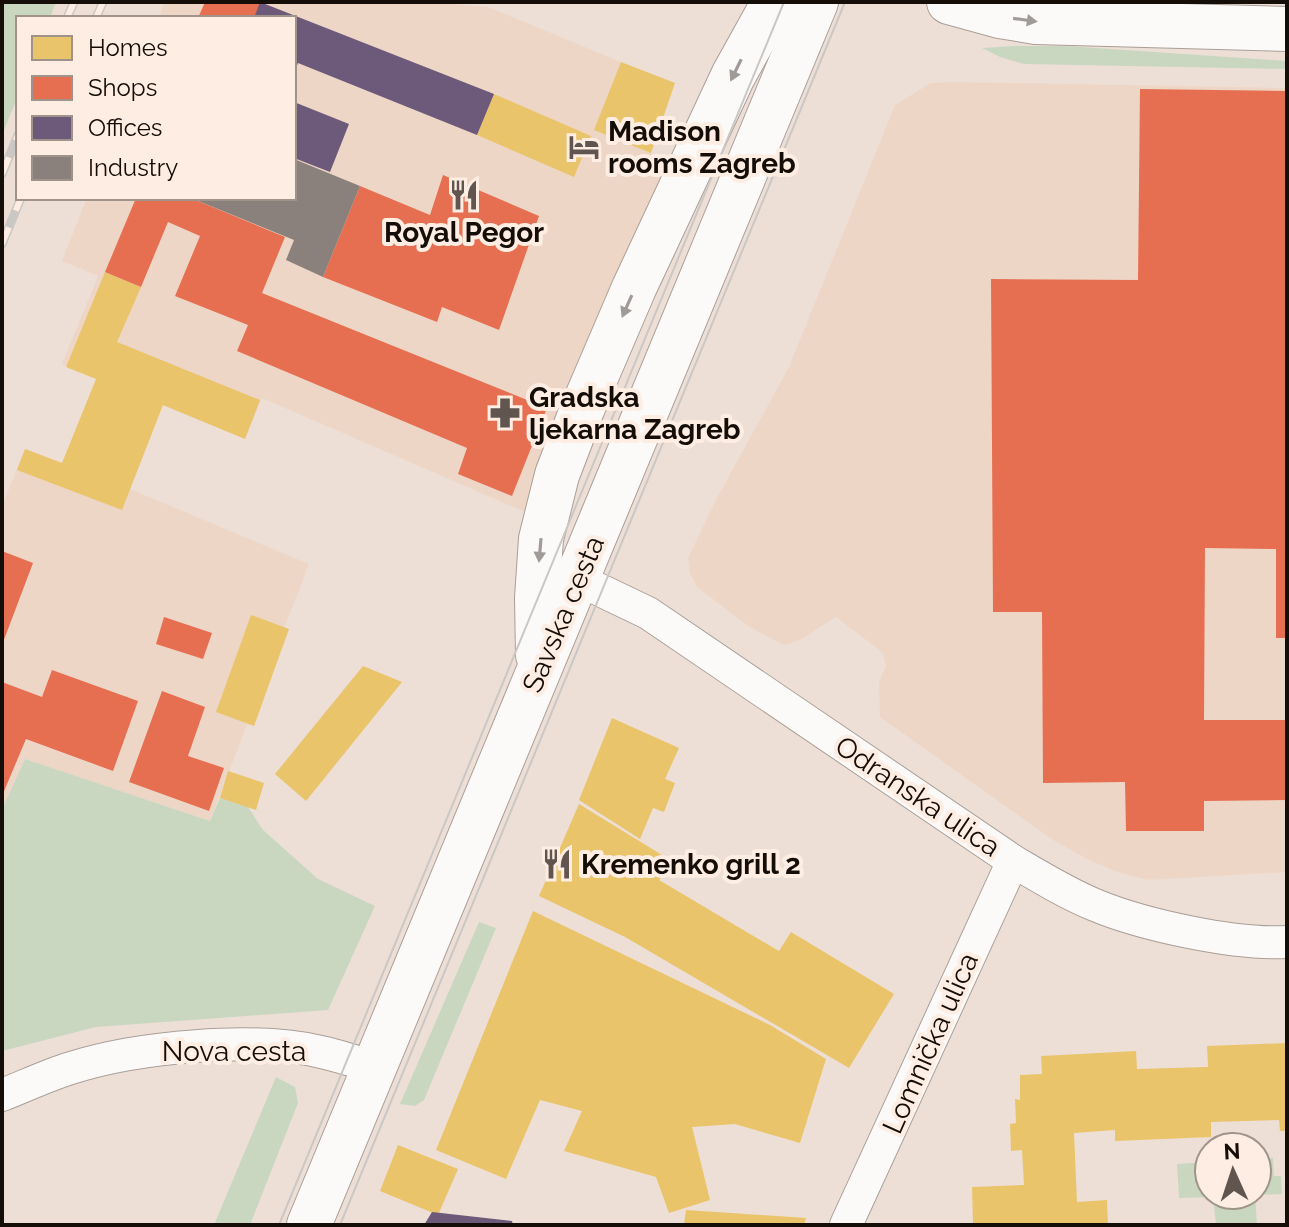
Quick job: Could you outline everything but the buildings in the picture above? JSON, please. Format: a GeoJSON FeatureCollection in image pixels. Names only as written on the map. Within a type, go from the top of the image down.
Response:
{"type":"FeatureCollection","features":[{"type":"Feature","properties":{"kind":"main road"},"geometry":{"type":"LineString","coordinates":[[538,673],[537,598],[541,539],[557,475],[634,288],[733,76],[774,2]]}},
{"type":"Feature","properties":{"kind":"main road","name":"Savska cesta"},"geometry":{"type":"LineString","coordinates":[[309,1225],[816,2]]}},
{"type":"Feature","properties":{"kind":"main road"},"geometry":{"type":"LineString","coordinates":[[949,2],[1036,22],[1287,29]]}},
{"type":"Feature","properties":{"kind":"street","name":"Odranska ulica"},"geometry":{"type":"LineString","coordinates":[[577,579],[648,613],[1013,861],[1059,888],[1097,906],[1169,927],[1228,938],[1287,942]]}},
{"type":"Feature","properties":{"kind":"street","name":"Lomnička ulica"},"geometry":{"type":"LineString","coordinates":[[846,1225],[1013,861]]}},
{"type":"Feature","properties":{"kind":"street","name":"Nova cesta"},"geometry":{"type":"LineString","coordinates":[[2,1095],[72,1067],[164,1048],[294,1048],[319,1051],[374,1067]]}},
{"type":"Feature","properties":{"kind":"shaded area"},"geometry":{"type":"Polygon","coordinates":[[[164,2],[256,2],[262,5],[263,2],[432,2],[488,7],[621,62],[595,130],[678,163],[534,516],[262,398],[245,439],[62,364],[98,276],[62,261],[86,200],[296,200],[296,16],[160,16],[164,2]]]}},
{"type":"Feature","properties":{"kind":"shaded area"},"geometry":{"type":"Polygon","coordinates":[[[931,83],[1287,88],[1287,872],[1148,880],[1117,872],[1087,859],[1050,838],[880,717],[879,682],[886,666],[883,653],[836,617],[800,640],[784,645],[748,626],[697,587],[690,573],[688,558],[717,498],[789,367],[895,105],[931,83]]]}},
{"type":"Feature","properties":{"kind":"shaded area"},"geometry":{"type":"Polygon","coordinates":[[[25,449],[309,564],[210,821],[25,759],[2,809],[2,506],[25,449]]]}},
{"type":"Feature","properties":{"kind":"green space"},"geometry":{"type":"Polygon","coordinates":[[[56,2],[51,16],[16,16],[16,101],[2,135],[2,4],[56,2]]]}},
{"type":"Feature","properties":{"kind":"green space"},"geometry":{"type":"Polygon","coordinates":[[[1066,46],[1287,61],[1287,69],[1024,64],[982,48],[1066,46]]]}},
{"type":"Feature","properties":{"kind":"green space"},"geometry":{"type":"Polygon","coordinates":[[[25,759],[210,821],[220,798],[248,807],[263,830],[318,879],[375,906],[328,1010],[96,1027],[2,1051],[2,809],[25,759]]]}},
{"type":"Feature","properties":{"kind":"green space"},"geometry":{"type":"Polygon","coordinates":[[[479,922],[496,928],[424,1100],[415,1106],[400,1104],[479,922]]]}},
{"type":"Feature","properties":{"kind":"green space"},"geometry":{"type":"Polygon","coordinates":[[[276,1077],[295,1087],[298,1103],[250,1225],[214,1225],[276,1077]]]}},
{"type":"Feature","properties":{"kind":"green space"},"geometry":{"type":"Polygon","coordinates":[[[1273,1158],[1274,1176],[1281,1176],[1282,1194],[1273,1194],[1273,1158]]]}},
{"type":"Feature","properties":{"kind":"green space"},"geometry":{"type":"Polygon","coordinates":[[[1193,1163],[1193,1198],[1179,1198],[1177,1164],[1193,1163]]]}},
{"type":"Feature","properties":{"kind":"green space"},"geometry":{"type":"Polygon","coordinates":[[[1214,1211],[1256,1211],[1257,1225],[1216,1225],[1214,1211]]]}},
{"type":"Feature","properties":{"kind":"tram line"},"geometry":{"type":"LineString","coordinates":[[279,1225],[784,2]]}},
{"type":"Feature","properties":{"kind":"tram line"},"geometry":{"type":"LineString","coordinates":[[340,1225],[845,2]]}},
{"type":"Feature","properties":{"kind":"railway"},"geometry":{"type":"LineString","coordinates":[[68,16],[74,2]]}},
{"type":"Feature","properties":{"kind":"railway"},"geometry":{"type":"LineString","coordinates":[[97,16],[103,2]]}},
{"type":"Feature","properties":{"kind":"railway"},"geometry":{"type":"LineString","coordinates":[[2,174],[16,140]]}},
{"type":"Feature","properties":{"kind":"railway"},"geometry":{"type":"LineString","coordinates":[[2,244],[20,200]]}},
{"type":"Feature","properties":{"kind":"place","name":"Madison rooms Zagreb"},"geometry":{"type":"Point","coordinates":[584,147]}},
{"type":"Feature","properties":{"kind":"place","name":"Royal Pegor"},"geometry":{"type":"Point","coordinates":[464,195]}},
{"type":"Feature","properties":{"kind":"place","name":"Gradska ljekarna Zagreb"},"geometry":{"type":"Point","coordinates":[505,413]}},
{"type":"Feature","properties":{"kind":"place","name":"Kremenko grill 2"},"geometry":{"type":"Point","coordinates":[557,864]}}]}
